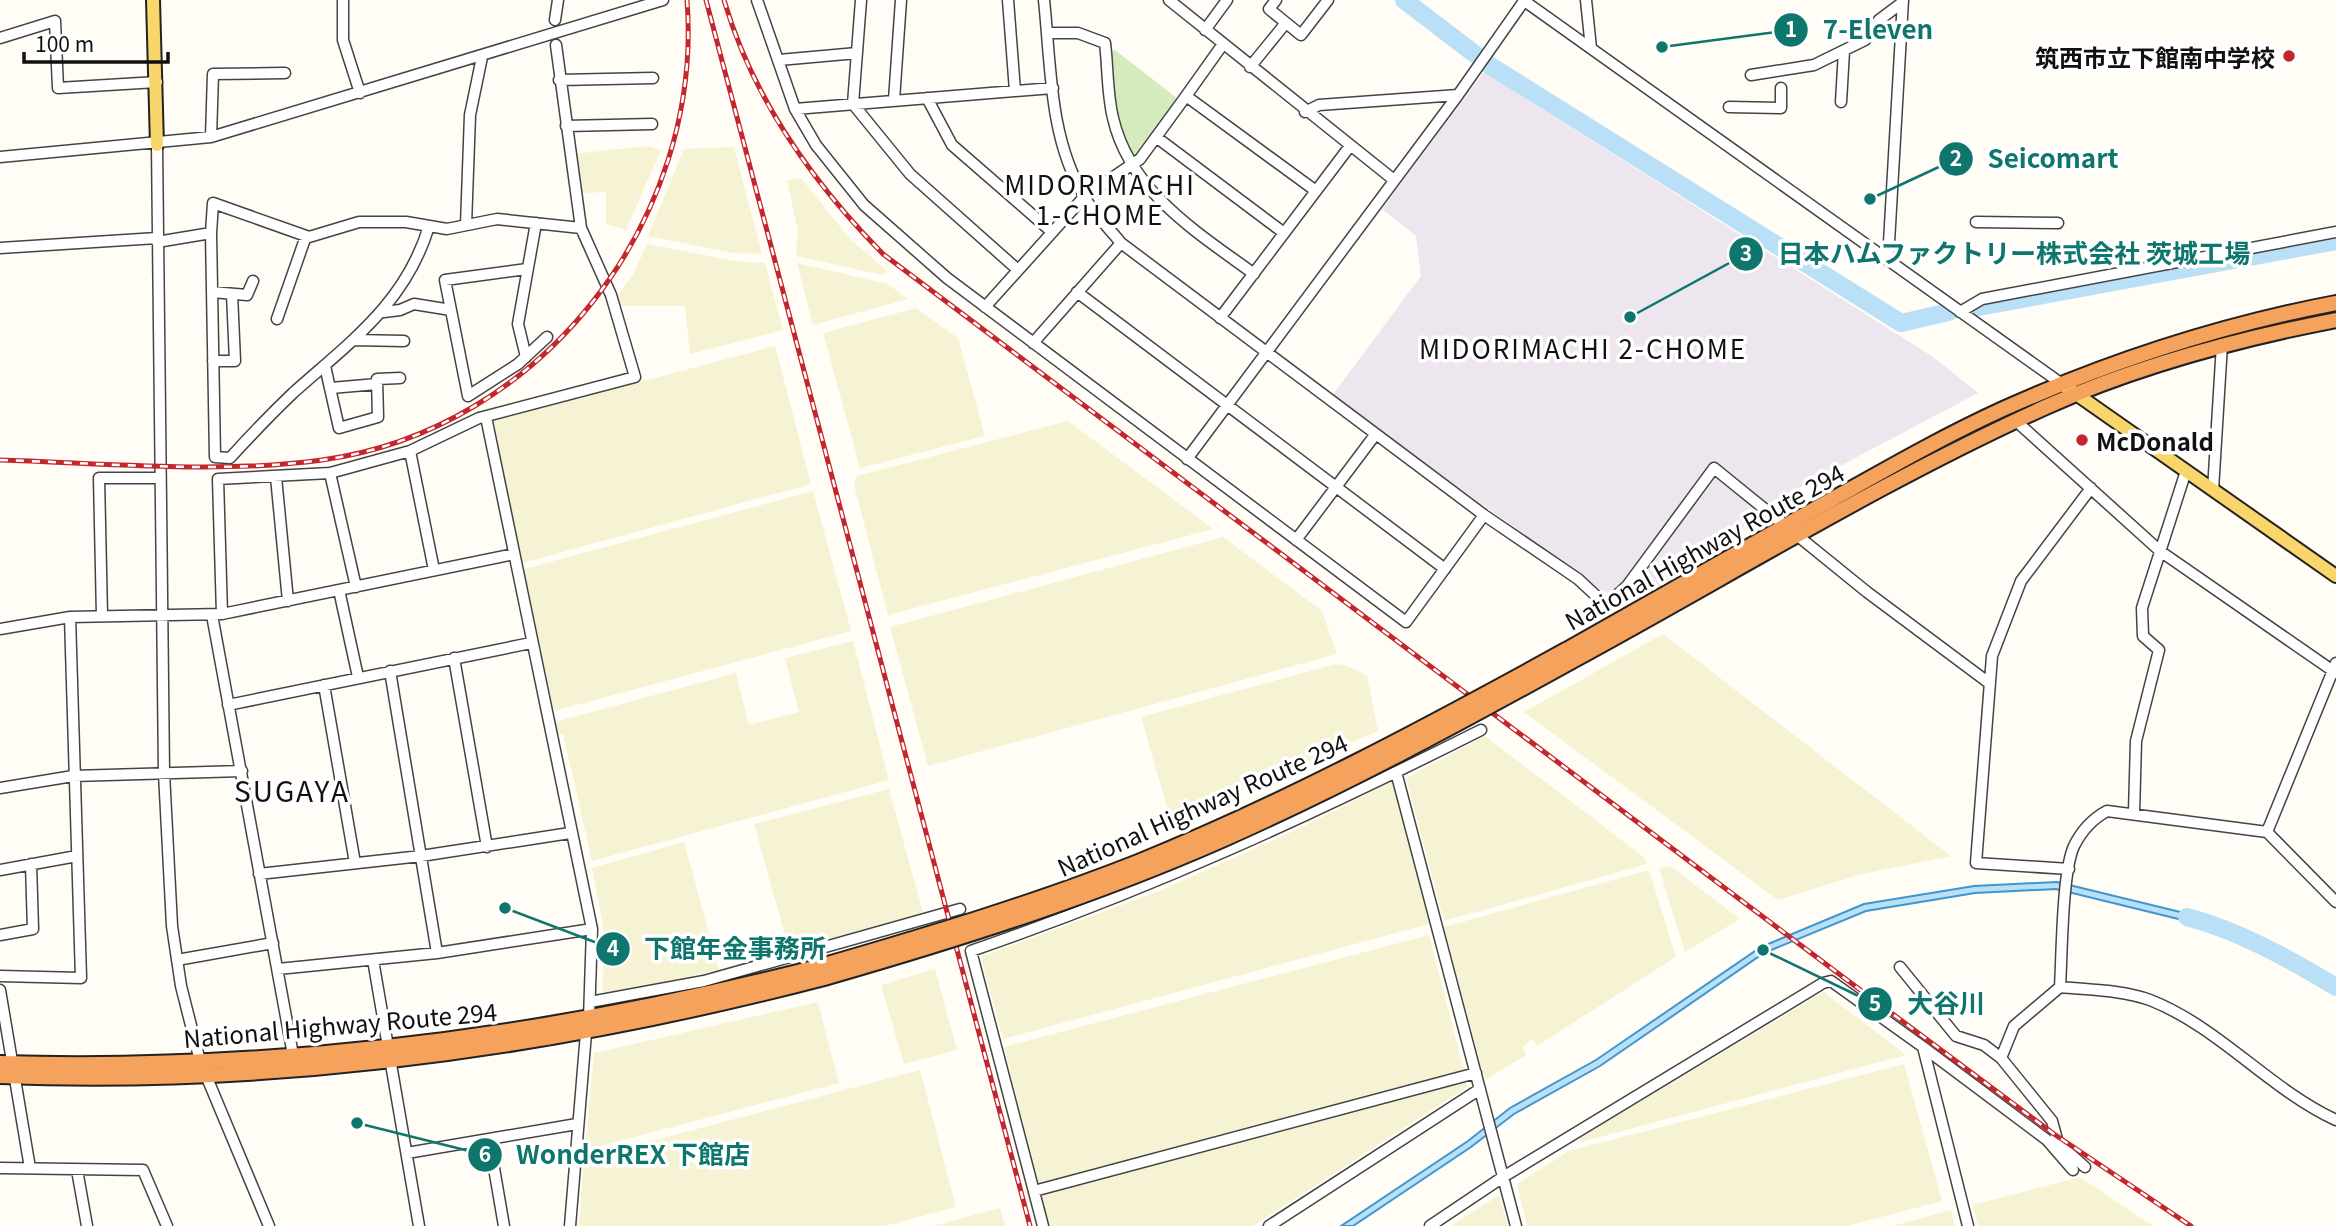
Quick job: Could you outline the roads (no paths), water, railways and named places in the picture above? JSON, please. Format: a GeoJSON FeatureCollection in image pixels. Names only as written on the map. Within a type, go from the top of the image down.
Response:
{"type":"FeatureCollection","features":[{"type":"Feature","properties":{"kind":"highway","name":"National Highway Route 294"},"geometry":{"type":"LineString","coordinates":[[1569,655],[1786,526],[1954,433],[2115,363],[2222,329],[2336,303]]}},
{"type":"Feature","properties":{"kind":"highway","name":"National Highway Route 294"},"geometry":{"type":"LineString","coordinates":[[7,1070],[202,1068],[390,1055],[587,1026],[719,993],[823,972],[994,915],[1194,838],[1344,769],[1799,536],[2016,421],[2076,394],[2222,344],[2336,320]]}},
{"type":"Feature","properties":{"kind":"highway","name":"National Highway Route 294"},"geometry":{"type":"LineString","coordinates":[[202,1068],[293,1055],[390,1055]]}},
{"type":"Feature","properties":{"kind":"main road"},"geometry":{"type":"LineString","coordinates":[[153,0],[157,145]]}},
{"type":"Feature","properties":{"kind":"main road"},"geometry":{"type":"LineString","coordinates":[[2062,384],[2336,576]]}},
{"type":"Feature","properties":{"kind":"street"},"geometry":{"type":"LineString","coordinates":[[343,0],[343,40],[360,93]]}},
{"type":"Feature","properties":{"kind":"street"},"geometry":{"type":"LineString","coordinates":[[555,20],[558,0]]}},
{"type":"Feature","properties":{"kind":"street"},"geometry":{"type":"LineString","coordinates":[[0,157],[157,145],[211,137],[663,0]]}},
{"type":"Feature","properties":{"kind":"street"},"geometry":{"type":"LineString","coordinates":[[757,0],[795,108],[816,145],[864,205],[910,247],[985,307],[1406,622],[1484,515]]}},
{"type":"Feature","properties":{"kind":"street"},"geometry":{"type":"LineString","coordinates":[[861,0],[853,104],[910,174],[1018,270]]}},
{"type":"Feature","properties":{"kind":"street"},"geometry":{"type":"LineString","coordinates":[[894,100],[901,0]]}},
{"type":"Feature","properties":{"kind":"street"},"geometry":{"type":"LineString","coordinates":[[1007,0],[1015,91]]}},
{"type":"Feature","properties":{"kind":"street"},"geometry":{"type":"LineString","coordinates":[[1044,0],[1053,88],[1064,152],[1084,197],[1121,243],[1375,435],[1484,515],[1578,579],[1606,605],[1627,586],[1714,468],[1867,592],[1989,683]]}},
{"type":"Feature","properties":{"kind":"street"},"geometry":{"type":"LineString","coordinates":[[1169,0],[1394,180]]}},
{"type":"Feature","properties":{"kind":"street"},"geometry":{"type":"LineString","coordinates":[[1205,30],[1227,0]]}},
{"type":"Feature","properties":{"kind":"street"},"geometry":{"type":"LineString","coordinates":[[1276,0],[1269,9],[1301,35],[1328,0]]}},
{"type":"Feature","properties":{"kind":"street"},"geometry":{"type":"LineString","coordinates":[[1187,459],[1458,95],[1524,0],[2062,384]]}},
{"type":"Feature","properties":{"kind":"street"},"geometry":{"type":"LineString","coordinates":[[1586,0],[1591,48]]}},
{"type":"Feature","properties":{"kind":"street"},"geometry":{"type":"LineString","coordinates":[[1888,260],[1903,1]]}},
{"type":"Feature","properties":{"kind":"street"},"geometry":{"type":"LineString","coordinates":[[1751,75],[1814,65],[1844,51],[1865,40],[1879,20],[1903,1]]}},
{"type":"Feature","properties":{"kind":"street"},"geometry":{"type":"LineString","coordinates":[[0,38],[55,20],[58,88],[157,82]]}},
{"type":"Feature","properties":{"kind":"street"},"geometry":{"type":"LineString","coordinates":[[1250,67],[1285,24]]}},
{"type":"Feature","properties":{"kind":"street"},"geometry":{"type":"LineString","coordinates":[[1048,33],[1078,33],[1105,43],[1112,114],[1121,146],[1132,167],[1163,203],[1254,274]]}},
{"type":"Feature","properties":{"kind":"street"},"geometry":{"type":"LineString","coordinates":[[985,307],[1084,197],[1132,167],[1223,44]]}},
{"type":"Feature","properties":{"kind":"street"},"geometry":{"type":"LineString","coordinates":[[293,1055],[228,705],[217,615],[218,479],[330,473],[410,451],[479,418],[635,377],[611,295],[581,228],[556,45]]}},
{"type":"Feature","properties":{"kind":"street"},"geometry":{"type":"LineString","coordinates":[[1841,102],[1844,51]]}},
{"type":"Feature","properties":{"kind":"street"},"geometry":{"type":"LineString","coordinates":[[779,60],[857,52]]}},
{"type":"Feature","properties":{"kind":"street"},"geometry":{"type":"LineString","coordinates":[[466,225],[470,115],[482,57]]}},
{"type":"Feature","properties":{"kind":"street"},"geometry":{"type":"LineString","coordinates":[[211,137],[213,74],[285,73]]}},
{"type":"Feature","properties":{"kind":"street"},"geometry":{"type":"LineString","coordinates":[[559,80],[653,78]]}},
{"type":"Feature","properties":{"kind":"street"},"geometry":{"type":"LineString","coordinates":[[795,108],[1053,88]]}},
{"type":"Feature","properties":{"kind":"street"},"geometry":{"type":"LineString","coordinates":[[1729,107],[1781,108],[1781,88]]}},
{"type":"Feature","properties":{"kind":"street"},"geometry":{"type":"LineString","coordinates":[[1306,112],[1319,105],[1458,95]]}},
{"type":"Feature","properties":{"kind":"street"},"geometry":{"type":"LineString","coordinates":[[1186,96],[1316,191]]}},
{"type":"Feature","properties":{"kind":"street"},"geometry":{"type":"LineString","coordinates":[[927,98],[952,145],[1052,232]]}},
{"type":"Feature","properties":{"kind":"street"},"geometry":{"type":"LineString","coordinates":[[566,126],[652,124]]}},
{"type":"Feature","properties":{"kind":"street"},"geometry":{"type":"LineString","coordinates":[[1156,136],[1284,233]]}},
{"type":"Feature","properties":{"kind":"street"},"geometry":{"type":"LineString","coordinates":[[157,145],[164,773],[170,905],[177,960],[202,1068],[269,1226]]}},
{"type":"Feature","properties":{"kind":"street"},"geometry":{"type":"LineString","coordinates":[[1220,318],[1350,146]]}},
{"type":"Feature","properties":{"kind":"street"},"geometry":{"type":"LineString","coordinates":[[429,226],[422,250],[384,312],[283,403],[230,458],[215,457],[211,233],[213,203],[306,236],[359,222],[406,222],[447,229],[497,219],[581,228]]}},
{"type":"Feature","properties":{"kind":"street"},"geometry":{"type":"LineString","coordinates":[[1976,222],[2058,223]]}},
{"type":"Feature","properties":{"kind":"street"},"geometry":{"type":"LineString","coordinates":[[526,357],[518,324],[537,223]]}},
{"type":"Feature","properties":{"kind":"street"},"geometry":{"type":"LineString","coordinates":[[1960,312],[1982,299],[2336,232]]}},
{"type":"Feature","properties":{"kind":"street"},"geometry":{"type":"LineString","coordinates":[[0,248],[157,240],[211,233]]}},
{"type":"Feature","properties":{"kind":"street"},"geometry":{"type":"LineString","coordinates":[[277,319],[306,236]]}},
{"type":"Feature","properties":{"kind":"street"},"geometry":{"type":"LineString","coordinates":[[1033,342],[1121,243]]}},
{"type":"Feature","properties":{"kind":"street"},"geometry":{"type":"LineString","coordinates":[[527,269],[445,281],[468,396],[526,357],[547,337]]}},
{"type":"Feature","properties":{"kind":"street"},"geometry":{"type":"LineString","coordinates":[[212,292],[247,295],[253,281]]}},
{"type":"Feature","properties":{"kind":"street"},"geometry":{"type":"LineString","coordinates":[[1077,292],[1445,569]]}},
{"type":"Feature","properties":{"kind":"street"},"geometry":{"type":"LineString","coordinates":[[213,362],[235,361],[232,294]]}},
{"type":"Feature","properties":{"kind":"street"},"geometry":{"type":"LineString","coordinates":[[384,312],[400,310],[414,304],[451,310]]}},
{"type":"Feature","properties":{"kind":"street"},"geometry":{"type":"LineString","coordinates":[[354,340],[404,341]]}},
{"type":"Feature","properties":{"kind":"street"},"geometry":{"type":"LineString","coordinates":[[2213,490],[2222,344]]}},
{"type":"Feature","properties":{"kind":"street"},"geometry":{"type":"LineString","coordinates":[[325,366],[339,428],[378,417],[377,379],[400,379]]}},
{"type":"Feature","properties":{"kind":"street"},"geometry":{"type":"LineString","coordinates":[[331,388],[377,384]]}},
{"type":"Feature","properties":{"kind":"street"},"geometry":{"type":"LineString","coordinates":[[486,417],[592,929],[590,1002],[570,1226]]}},
{"type":"Feature","properties":{"kind":"street"},"geometry":{"type":"LineString","coordinates":[[2016,421],[2160,551],[2334,669],[2267,832]]}},
{"type":"Feature","properties":{"kind":"street"},"geometry":{"type":"LineString","coordinates":[[1296,540],[1375,435]]}},
{"type":"Feature","properties":{"kind":"street"},"geometry":{"type":"LineString","coordinates":[[410,451],[434,570]]}},
{"type":"Feature","properties":{"kind":"street"},"geometry":{"type":"LineString","coordinates":[[2134,814],[2136,741],[2159,650],[2143,636],[2142,608],[2186,471]]}},
{"type":"Feature","properties":{"kind":"street"},"geometry":{"type":"LineString","coordinates":[[330,473],[356,587]]}},
{"type":"Feature","properties":{"kind":"street"},"geometry":{"type":"LineString","coordinates":[[276,477],[288,601]]}},
{"type":"Feature","properties":{"kind":"street"},"geometry":{"type":"LineString","coordinates":[[102,616],[99,478],[160,478]]}},
{"type":"Feature","properties":{"kind":"street"},"geometry":{"type":"LineString","coordinates":[[2068,872],[1976,863],[1992,656],[2021,581],[2091,488]]}},
{"type":"Feature","properties":{"kind":"street"},"geometry":{"type":"LineString","coordinates":[[0,629],[70,617],[217,615],[514,554]]}},
{"type":"Feature","properties":{"kind":"street"},"geometry":{"type":"LineString","coordinates":[[339,590],[358,677]]}},
{"type":"Feature","properties":{"kind":"street"},"geometry":{"type":"LineString","coordinates":[[0,976],[81,978],[70,617]]}},
{"type":"Feature","properties":{"kind":"street"},"geometry":{"type":"LineString","coordinates":[[228,705],[531,643]]}},
{"type":"Feature","properties":{"kind":"street"},"geometry":{"type":"LineString","coordinates":[[454,658],[487,847]]}},
{"type":"Feature","properties":{"kind":"street"},"geometry":{"type":"LineString","coordinates":[[390,671],[437,953]]}},
{"type":"Feature","properties":{"kind":"street"},"geometry":{"type":"LineString","coordinates":[[324,685],[355,863]]}},
{"type":"Feature","properties":{"kind":"street"},"geometry":{"type":"LineString","coordinates":[[1043,1226],[971,951],[1164,880],[1481,730]]}},
{"type":"Feature","properties":{"kind":"street"},"geometry":{"type":"LineString","coordinates":[[0,788],[73,776],[242,771]]}},
{"type":"Feature","properties":{"kind":"street"},"geometry":{"type":"LineString","coordinates":[[1396,772],[1516,1226]]}},
{"type":"Feature","properties":{"kind":"street"},"geometry":{"type":"LineString","coordinates":[[2001,1058],[2014,1026],[2060,987],[2068,872],[2074,847],[2091,819],[2107,811],[2267,832],[2336,902]]}},
{"type":"Feature","properties":{"kind":"street"},"geometry":{"type":"LineString","coordinates":[[259,874],[421,856],[570,833]]}},
{"type":"Feature","properties":{"kind":"street"},"geometry":{"type":"LineString","coordinates":[[0,870],[77,856]]}},
{"type":"Feature","properties":{"kind":"street"},"geometry":{"type":"LineString","coordinates":[[0,935],[33,929],[31,864]]}},
{"type":"Feature","properties":{"kind":"street"},"geometry":{"type":"LineString","coordinates":[[590,1002],[704,981],[960,909]]}},
{"type":"Feature","properties":{"kind":"street"},"geometry":{"type":"LineString","coordinates":[[278,969],[437,953],[592,929]]}},
{"type":"Feature","properties":{"kind":"street"},"geometry":{"type":"LineString","coordinates":[[177,960],[273,943]]}},
{"type":"Feature","properties":{"kind":"street"},"geometry":{"type":"LineString","coordinates":[[373,960],[419,1226]]}},
{"type":"Feature","properties":{"kind":"street"},"geometry":{"type":"LineString","coordinates":[[1899,967],[1956,1036],[1984,1045],[2001,1058],[2052,1121],[2057,1143],[2085,1167]]}},
{"type":"Feature","properties":{"kind":"street"},"geometry":{"type":"LineString","coordinates":[[1430,1226],[1502,1174],[1831,981],[2047,1140],[2073,1170]]}},
{"type":"Feature","properties":{"kind":"street"},"geometry":{"type":"LineString","coordinates":[[2060,987],[2139,996],[2168,1008],[2299,1100],[2336,1120]]}},
{"type":"Feature","properties":{"kind":"street"},"geometry":{"type":"LineString","coordinates":[[0,990],[7,1070],[30,1168]]}},
{"type":"Feature","properties":{"kind":"street"},"geometry":{"type":"LineString","coordinates":[[1923,1047],[1968,1226]]}},
{"type":"Feature","properties":{"kind":"street"},"geometry":{"type":"LineString","coordinates":[[1034,1191],[1476,1073]]}},
{"type":"Feature","properties":{"kind":"street"},"geometry":{"type":"LineString","coordinates":[[1269,1226],[1482,1094]]}},
{"type":"Feature","properties":{"kind":"street"},"geometry":{"type":"LineString","coordinates":[[407,1153],[578,1124]]}},
{"type":"Feature","properties":{"kind":"street"},"geometry":{"type":"LineString","coordinates":[[489,1139],[504,1226]]}},
{"type":"Feature","properties":{"kind":"street"},"geometry":{"type":"LineString","coordinates":[[0,1168],[143,1170],[167,1226]]}},
{"type":"Feature","properties":{"kind":"street"},"geometry":{"type":"LineString","coordinates":[[77,1170],[87,1226]]}},
{"type":"Feature","properties":{"kind":"water"},"geometry":{"type":"Polygon","coordinates":[[[2057,882],[2209,919],[2207,926],[2056,889],[1975,893],[1866,911],[1764,953],[1600,1066],[1514,1114],[1471,1147],[1353,1226],[1341,1226],[1468,1141],[1510,1108],[1596,1060],[1761,947],[1864,904],[1974,886],[2057,882]]]}},
{"type":"Feature","properties":{"kind":"waterway"},"geometry":{"type":"LineString","coordinates":[[1404,0],[1476,55]]}},
{"type":"Feature","properties":{"kind":"waterway"},"geometry":{"type":"LineString","coordinates":[[1489,65],[1901,323],[1949,312]]}},
{"type":"Feature","properties":{"kind":"waterway"},"geometry":{"type":"LineString","coordinates":[[1979,307],[2336,241]]}},
{"type":"Feature","properties":{"kind":"waterway"},"geometry":{"type":"LineString","coordinates":[[2187,917],[2245,938],[2336,987]]}},
{"type":"Feature","properties":{"kind":"railway"},"geometry":{"type":"LineString","coordinates":[[0,460],[203,467],[322,460],[402,441],[474,406],[539,359],[593,301],[637,234],[668,160],[685,81],[687,0]]}},
{"type":"Feature","properties":{"kind":"railway"},"geometry":{"type":"LineString","coordinates":[[706,0],[1030,1226]]}},
{"type":"Feature","properties":{"kind":"railway"},"geometry":{"type":"LineString","coordinates":[[724,0],[751,71],[788,137],[832,198],[883,254],[2054,1134],[2191,1226]]}},
{"type":"Feature","properties":{"kind":"place","name":"7-Eleven"},"geometry":{"type":"Point","coordinates":[1662,47]}},
{"type":"Feature","properties":{"kind":"place","name":"筑西市立下館南中学校"},"geometry":{"type":"Point","coordinates":[2289,56]}},
{"type":"Feature","properties":{"kind":"place","name":"Seicomart"},"geometry":{"type":"Point","coordinates":[1870,199]}},
{"type":"Feature","properties":{"kind":"place","name":"日本ハムファクトリー株式会社 茨城工場"},"geometry":{"type":"Point","coordinates":[1630,317]}},
{"type":"Feature","properties":{"kind":"place","name":"McDonald"},"geometry":{"type":"Point","coordinates":[2082,440]}},
{"type":"Feature","properties":{"kind":"place","name":"下館年金事務所"},"geometry":{"type":"Point","coordinates":[505,908]}},
{"type":"Feature","properties":{"kind":"place","name":"大谷川"},"geometry":{"type":"Point","coordinates":[1763,950]}},
{"type":"Feature","properties":{"kind":"place","name":"WonderREX 下館店"},"geometry":{"type":"Point","coordinates":[357,1123]}},
{"type":"Feature","properties":{"kind":"district","name":"MIDORIMACHI 1-CHOME"},"geometry":{"type":"Point","coordinates":[1100,198]}},
{"type":"Feature","properties":{"kind":"district","name":"MIDORIMACHI 2-CHOME"},"geometry":{"type":"Point","coordinates":[1583,347]}},
{"type":"Feature","properties":{"kind":"district","name":"SUGAYA"},"geometry":{"type":"Point","coordinates":[292,790]}}]}
